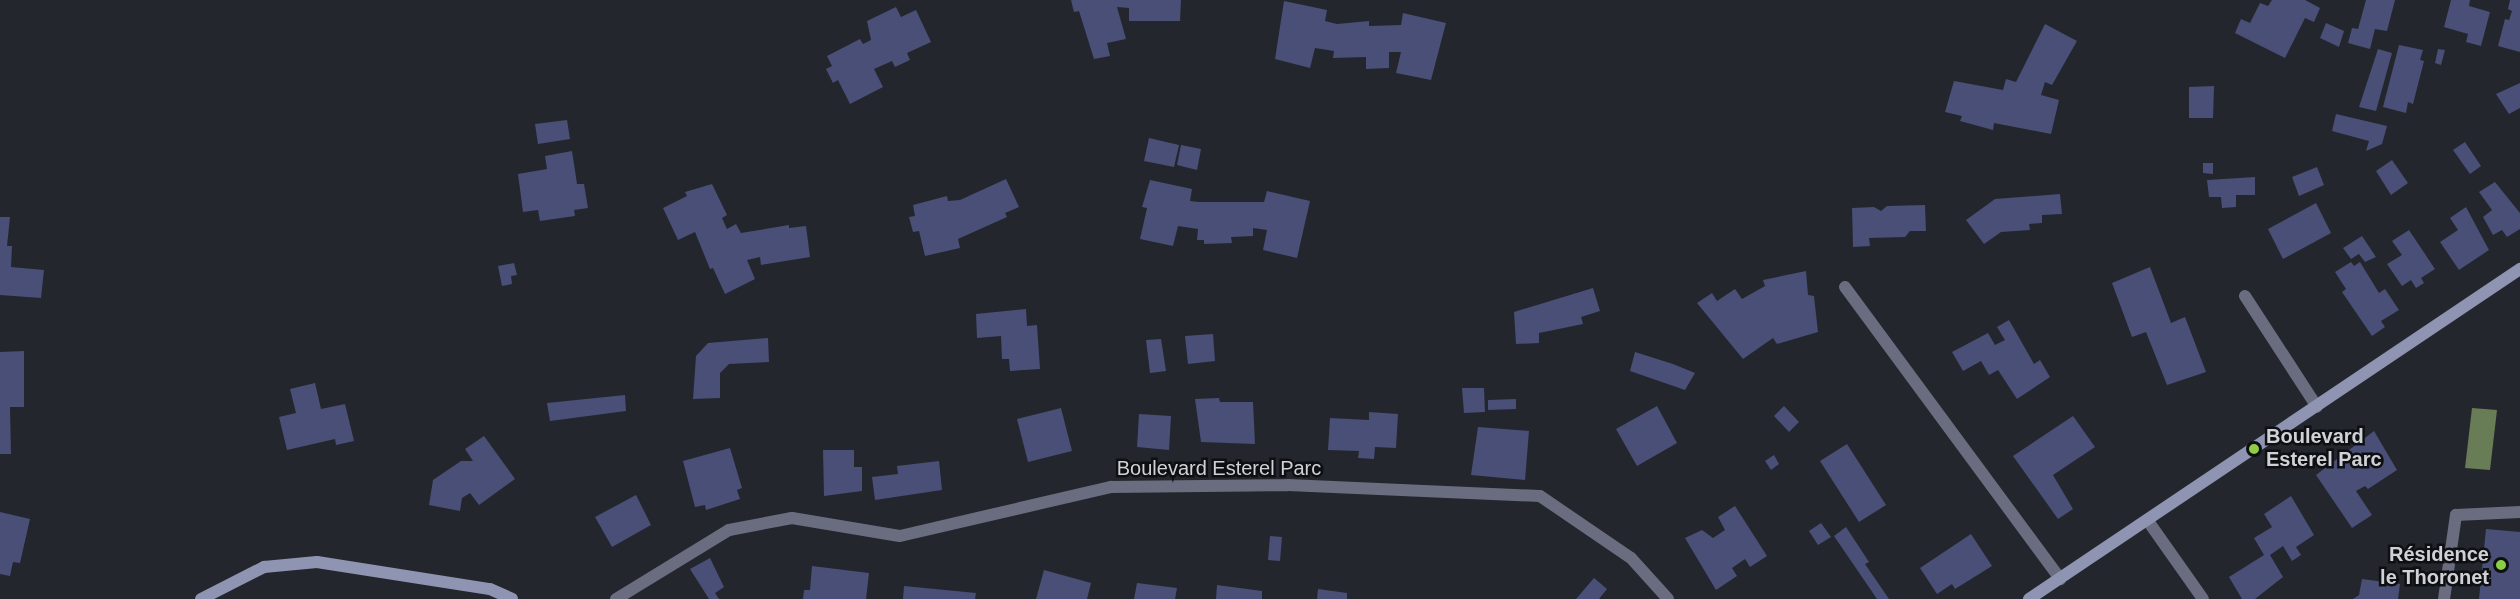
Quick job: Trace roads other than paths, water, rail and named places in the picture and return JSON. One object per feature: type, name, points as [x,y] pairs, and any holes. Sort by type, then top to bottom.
[{"type":"street","points":[[2029,599],[2520,270]]},
{"type":"street","points":[[1845,287],[2060,579]]},
{"type":"street","points":[[2245,296],[2317,407]]},
{"type":"street","name":"Boulevard Esterel Parc","points":[[616,599],[729,530],[792,518],[900,536],[1111,487],[1288,485],[1540,496],[1631,558],[1668,599]]},
{"type":"street","points":[[2444,599],[2456,515],[2520,512]]},
{"type":"street","points":[[2148,521],[2203,599]]},
{"type":"street","points":[[201,599],[264,567],[317,562],[490,589],[513,599]]},
{"type":"place","name":"Boulevard Esterel Parc","points":[[2254,449]]},
{"type":"place","name":"Résidence le Thoronet","points":[[2501,565]]}]
